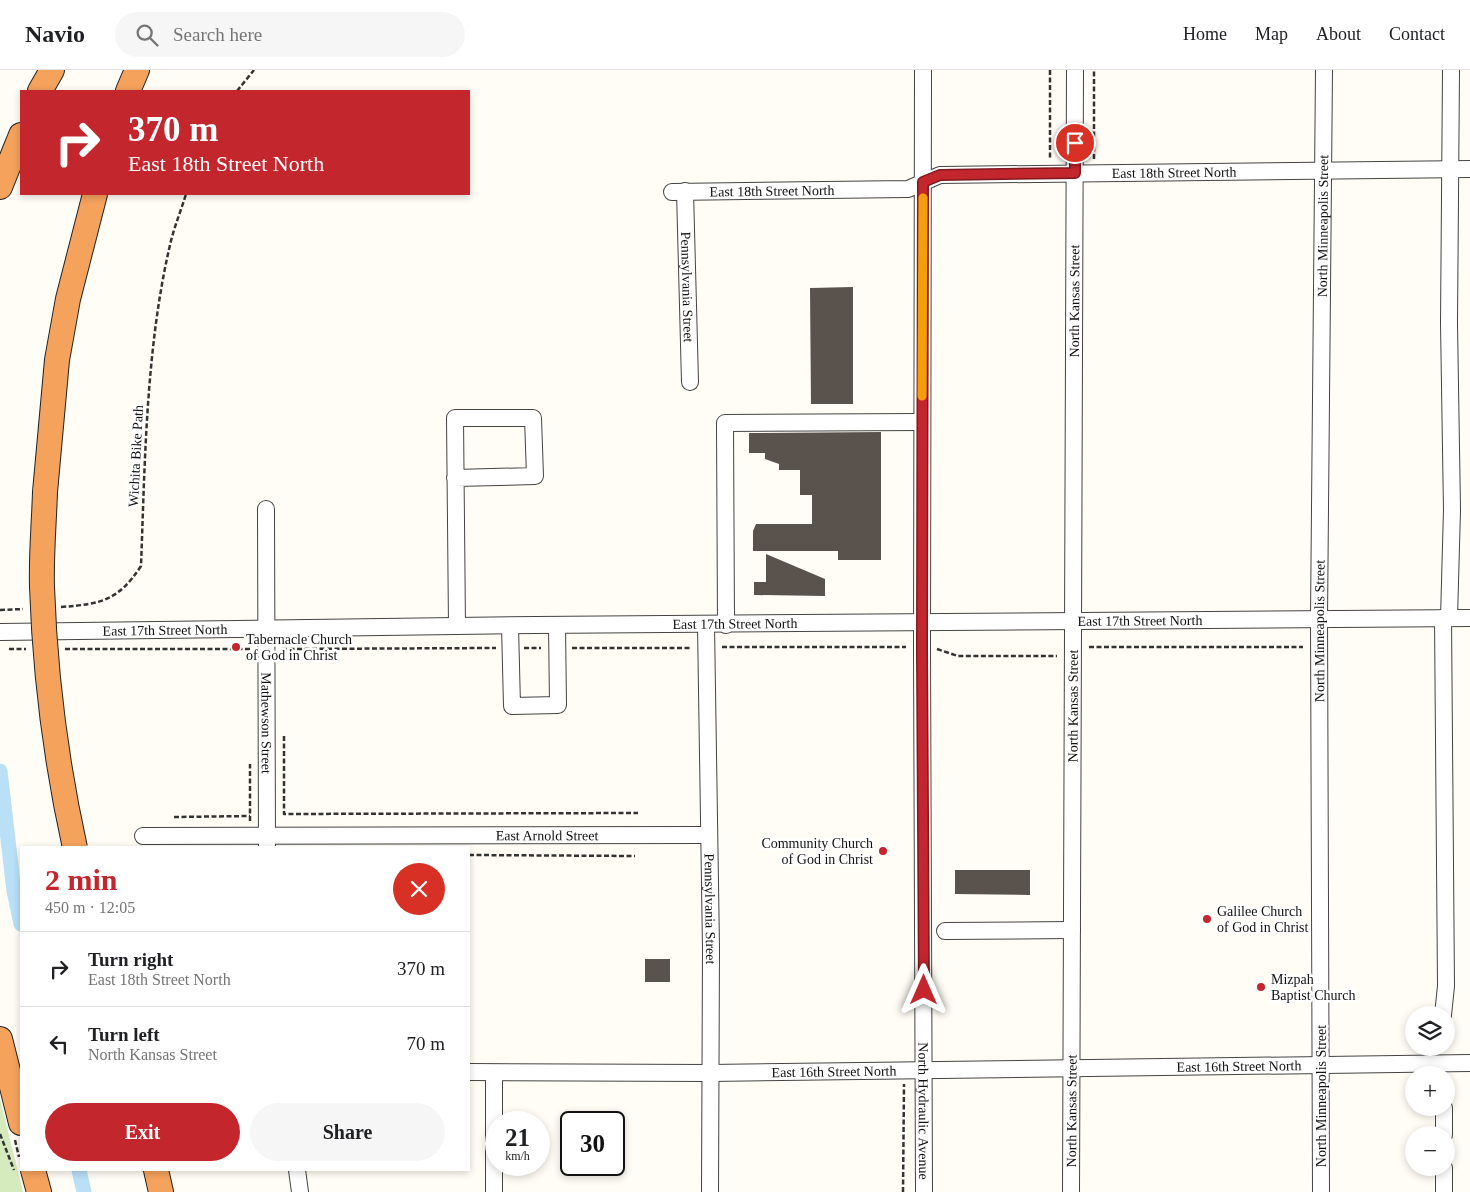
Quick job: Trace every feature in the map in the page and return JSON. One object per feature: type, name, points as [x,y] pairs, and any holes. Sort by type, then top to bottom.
[{"type":"highway","points":[[41,90],[52,70]]},
{"type":"highway","points":[[128,90],[137,70]]},
{"type":"highway","points":[[0,187],[20,137]]},
{"type":"highway","points":[[75,846],[64,800],[55,739],[46,655],[42,585],[45,492],[58,360],[68,299],[95,195]]},
{"type":"highway","points":[[0,1038],[20,1119]]},
{"type":"highway","points":[[156,1171],[161,1192]]},
{"type":"highway","points":[[24,1173],[39,1192]]},
{"type":"street","name":"North Hydraulic Avenue","points":[[923,70],[922,648],[924,1192]]},
{"type":"street","name":"North Kansas Street","points":[[1071,1192],[1075,70]]},
{"type":"street","name":"North Minneapolis Street","points":[[1321,1192],[1319,618],[1324,70]]},
{"type":"street","points":[[1444,1006],[1446,977],[1446,618],[1452,510],[1449,323],[1451,70]]},
{"type":"street","name":"East 18th Street North","points":[[678,191],[908,189],[940,175],[1075,167],[1324,170],[1470,169]]},
{"type":"street","name":"Pennsylvania Street","points":[[678,191],[690,382]]},
{"type":"street","points":[[455,478],[535,476],[533,418],[454,418],[457,626]]},
{"type":"street","points":[[726,625],[726,423],[922,422]]},
{"type":"street","name":"Mathewson Street","points":[[266,509],[268,628],[267,842]]},
{"type":"street","name":"East 17th Street North","points":[[0,632],[558,625],[922,624],[1319,618],[1470,618]]},
{"type":"street","points":[[510,626],[512,706],[558,704],[558,625]]},
{"type":"street","name":"Pennsylvania Street","points":[[706,625],[709,835],[710,1192]]},
{"type":"street","name":"East Arnold Street","points":[[143,836],[250,836],[267,842],[709,835]]},
{"type":"street","points":[[945,931],[1072,930]]},
{"type":"street","name":"East 16th Street North","points":[[470,1072],[710,1073],[1470,1063]]},
{"type":"street","points":[[494,1072],[494,1192]]},
{"type":"street","points":[[297,1171],[300,1192]]},
{"type":"street","points":[[1444,1176],[1444,1192]]},
{"type":"path","points":[[238,90],[254,70]]},
{"type":"path","points":[[1050,70],[1050,162],[1075,167],[1094,161],[1094,70]]},
{"type":"path","name":"Wichita Bike Path","points":[[61,608],[87,606],[112,598],[130,584],[141,566],[147,418],[158,313],[170,244],[186,195]]},
{"type":"path","points":[[0,610],[24,609]]},
{"type":"path","points":[[268,649],[903,647],[940,650],[958,656],[1056,656],[1083,647],[1319,647]]},
{"type":"path","points":[[64,648],[250,649],[250,659]]},
{"type":"path","points":[[284,727],[284,814],[638,813]]},
{"type":"path","points":[[250,757],[250,836]]},
{"type":"path","points":[[174,817],[250,816]]},
{"type":"path","points":[[470,855],[635,856]]},
{"type":"path","points":[[0,1134],[20,1166]]},
{"type":"green space","points":[[0,1099],[23,1192],[0,1192]]},
{"type":"building","points":[[853,287],[853,404],[811,404],[810,288]]},
{"type":"building","points":[[881,432],[881,560],[838,560],[838,551],[753,551],[753,531],[756,524],[812,524],[812,495],[800,495],[800,470],[779,470],[779,464],[765,459],[765,453],[749,453],[749,433]]},
{"type":"building","points":[[766,554],[825,579],[825,596],[754,595],[754,582],[766,582]]},
{"type":"building","points":[[955,870],[1030,870],[1030,895],[955,894]]},
{"type":"building","points":[[645,959],[670,959],[670,982],[645,982]]},
{"type":"waterway","points":[[0,771],[14,891],[20,919]]},
{"type":"waterway","points":[[79,1171],[84,1192]]},
{"type":"slow traffic","points":[[922,396],[923,198]]},
{"type":"place","name":"Tabernacle Church of God in Christ","points":[[236,647]]},
{"type":"place","name":"Community Church of God in Christ","points":[[883,851]]},
{"type":"place","name":"Galilee Church of God in Christ","points":[[1207,919]]},
{"type":"place","name":"Mizpah Baptist Church","points":[[1261,987]]},
{"type":"route","points":[[924,990],[922,648],[923,182],[940,175],[1075,173],[1075,143]]}]
